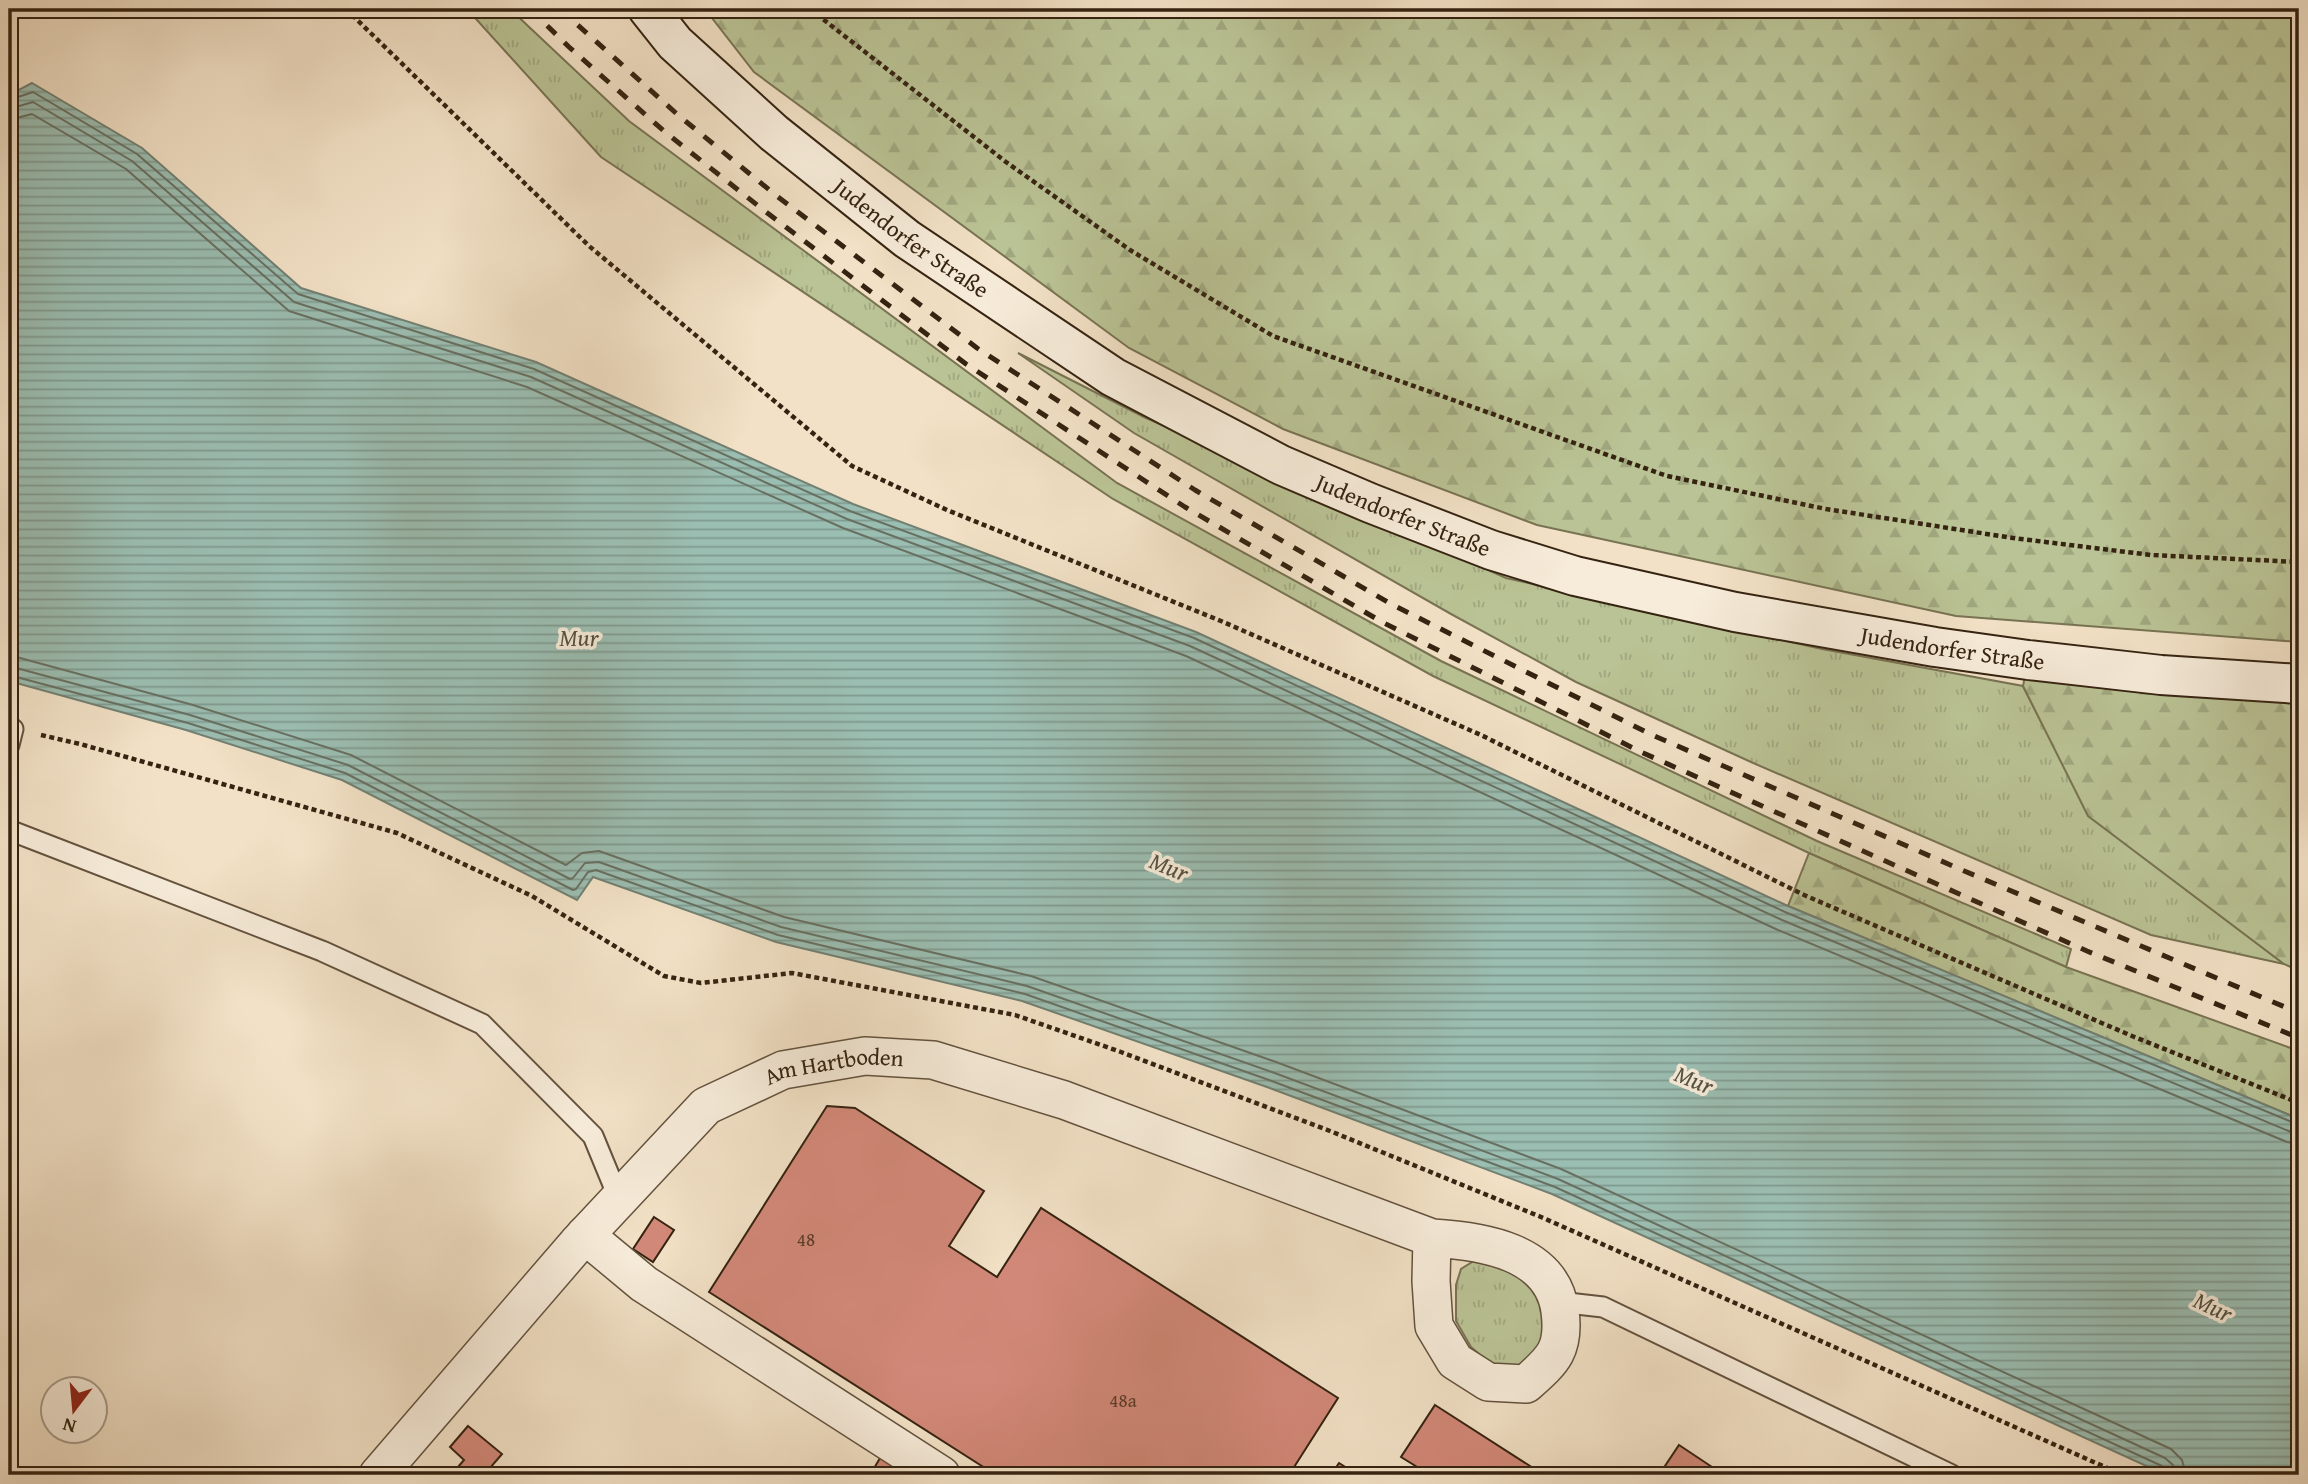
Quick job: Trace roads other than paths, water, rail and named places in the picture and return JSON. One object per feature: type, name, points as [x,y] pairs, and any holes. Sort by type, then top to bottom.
[{"type":"main road","name":"Judendorfer Straße","points":[[648,9],[675,43],[774,133],[907,239],[1113,377],[1281,465],[1370,503],[1491,550],[1575,576],[1735,612],[1935,647],[2028,660],[2161,675],[2299,684]]},
{"type":"street","name":"Am Hartboden","points":[[378,1475],[585,1235],[706,1106],[783,1070],[865,1056],[933,1060],[1064,1100],[1432,1238],[1471,1240],[1524,1258],[1546,1273],[1559,1302],[1563,1332],[1552,1362],[1526,1384],[1488,1382],[1455,1361],[1434,1326],[1432,1238]]},
{"type":"street","points":[[585,1235],[644,1284],[941,1475]]},
{"type":"lane","points":[[9,728],[13,729],[9,745]]},
{"type":"lane","points":[[9,830],[322,951],[482,1024],[593,1136],[619,1199]]},
{"type":"lane","points":[[1559,1302],[1603,1307],[1952,1475]]},
{"type":"water","name":"Mur","points":[[32,83],[142,148],[301,288],[536,362],[853,504],[1196,632],[1788,906],[2299,1119],[2299,1475],[2166,1475],[1552,1194],[1267,1087],[1022,1001],[776,942],[593,877],[577,900],[342,780],[186,730],[9,681],[9,95]]},
{"type":"railway","points":[[530,9],[665,132],[966,364],[1185,507],[1382,622],[1641,752],[2087,951],[2299,1038]]},
{"type":"railway","points":[[560,9],[678,115],[778,197],[977,348],[1195,490],[1391,604],[1650,734],[2299,1013]]}]
